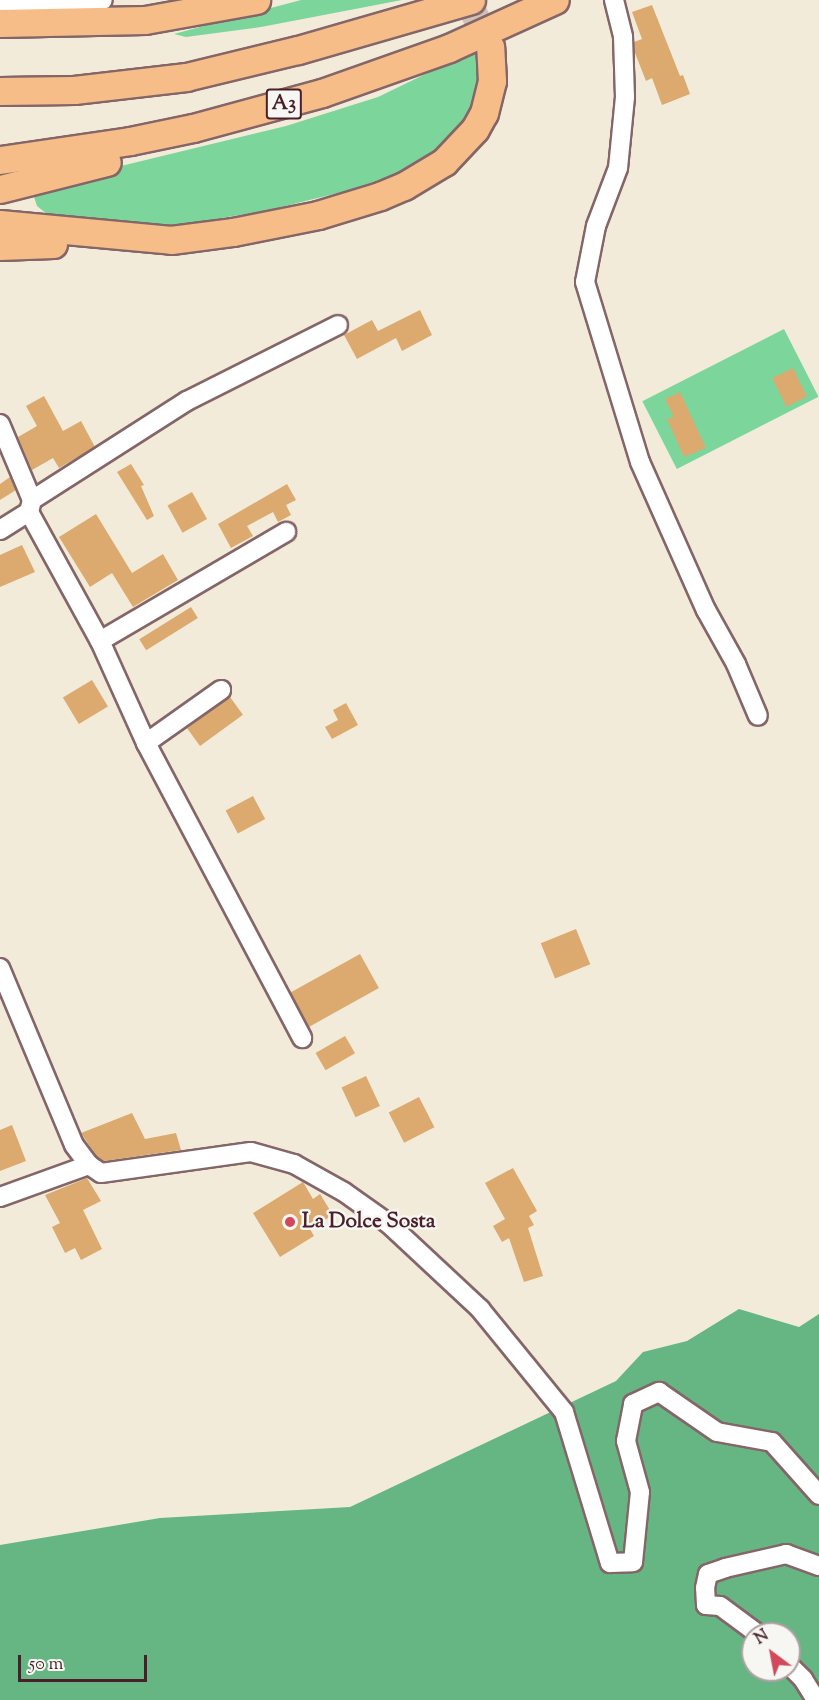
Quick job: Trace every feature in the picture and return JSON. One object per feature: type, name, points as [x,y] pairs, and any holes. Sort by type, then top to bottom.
[{"type":"highway","points":[[0,23],[145,20],[256,0]]},
{"type":"highway","name":"A3","points":[[0,92],[74,90],[186,77],[298,50],[471,0]]},
{"type":"highway","name":"A3","points":[[0,160],[73,151],[193,128],[322,93],[459,44],[555,0]]},
{"type":"highway","points":[[0,246],[171,240],[233,232],[318,215],[380,196],[425,175],[461,146],[484,113],[492,81],[490,47]]},
{"type":"highway","name":"A3","points":[[0,189],[275,122],[341,97],[399,67]]},
{"type":"highway","points":[[0,224],[171,240]]},
{"type":"street","points":[[0,5],[23,3],[68,9],[85,7],[103,0]]},
{"type":"street","points":[[614,0],[622,37],[625,97],[618,168],[596,226],[585,282],[640,462],[706,610],[736,664],[758,716]]},
{"type":"street","points":[[0,530],[31,506],[187,400],[338,325]]},
{"type":"street","points":[[0,424],[31,506],[100,641],[146,743],[302,1038]]},
{"type":"street","points":[[100,641],[286,532]]},
{"type":"street","points":[[146,743],[221,690]]},
{"type":"street","points":[[0,968],[74,1145],[89,1165],[101,1173],[251,1152],[294,1164],[344,1192],[389,1224],[480,1309],[564,1412],[610,1563],[633,1562],[640,1492],[626,1441],[633,1404],[659,1392],[717,1432],[772,1442],[819,1495]]},
{"type":"street","points":[[0,1197],[89,1165]]},
{"type":"street","points":[[742,1622],[720,1606],[706,1605],[705,1588],[708,1574],[786,1554],[819,1566]]},
{"type":"street","points":[[801,1677],[816,1700]]},
{"type":"green space","points":[[301,0],[402,0],[261,27],[186,37],[174,34]]},
{"type":"green space","points":[[471,52],[480,53],[482,73],[477,98],[466,122],[442,148],[397,174],[346,191],[269,210],[180,225],[80,220],[47,214],[37,206],[33,194],[55,182],[286,126],[378,97]]},
{"type":"green space","points":[[784,329],[819,397],[677,469],[642,401]]},
{"type":"green space","points":[[739,1309],[799,1327],[819,1314],[819,1700],[0,1700],[0,1545],[160,1518],[350,1507],[616,1381],[643,1352],[687,1341]]},
{"type":"building","points":[[652,5],[680,76],[683,75],[690,94],[662,105],[652,78],[646,81],[635,53],[634,42],[642,39],[632,12]]},
{"type":"building","points":[[420,310],[432,335],[402,351],[396,338],[357,359],[344,335],[372,320],[378,331]]},
{"type":"building","points":[[793,368],[807,397],[786,407],[772,378]]},
{"type":"building","points":[[680,392],[706,448],[684,457],[667,419],[674,417],[665,399]]},
{"type":"building","points":[[44,396],[63,431],[81,421],[95,447],[59,468],[53,458],[32,470],[18,437],[37,426],[26,406]]},
{"type":"building","points":[[131,464],[144,485],[141,486],[154,516],[147,520],[117,472]]},
{"type":"building","points":[[10,477],[16,490],[0,500],[0,484]]},
{"type":"building","points":[[287,484],[296,500],[286,505],[291,515],[278,522],[273,512],[247,526],[253,536],[231,548],[218,524]]},
{"type":"building","points":[[192,492],[207,519],[183,533],[168,506]]},
{"type":"building","points":[[96,514],[132,573],[163,554],[178,580],[133,607],[112,573],[90,587],[59,537]]},
{"type":"building","points":[[22,545],[35,572],[0,587],[0,555]]},
{"type":"building","points":[[191,607],[198,618],[146,650],[139,639]]},
{"type":"building","points":[[92,680],[108,707],[79,724],[63,698]]},
{"type":"building","points":[[230,697],[243,715],[200,746],[187,728]]},
{"type":"building","points":[[346,703],[358,725],[332,739],[325,727],[338,720],[333,710]]},
{"type":"building","points":[[253,796],[265,819],[238,834],[226,811]]},
{"type":"building","points":[[576,929],[590,964],[555,978],[541,943]]},
{"type":"building","points":[[360,954],[379,988],[309,1027],[290,993]]},
{"type":"building","points":[[345,1036],[355,1053],[326,1070],[316,1053]]},
{"type":"building","points":[[366,1076],[380,1106],[355,1117],[342,1087]]},
{"type":"building","points":[[419,1097],[434,1127],[404,1143],[389,1112]]},
{"type":"building","points":[[132,1113],[145,1139],[176,1133],[181,1150],[104,1161],[97,1157],[81,1133]]},
{"type":"building","points":[[12,1125],[26,1161],[0,1171],[0,1130]]},
{"type":"building","points":[[513,1168],[537,1211],[529,1216],[534,1225],[528,1228],[543,1276],[524,1282],[509,1238],[502,1242],[493,1226],[505,1219],[485,1183]]},
{"type":"building","points":[[87,1178],[101,1201],[83,1210],[102,1249],[81,1260],[75,1248],[65,1253],[52,1227],[60,1223],[45,1195]]},
{"type":"building","name":"La Dolce Sosta","points":[[303,1182],[313,1199],[320,1194],[333,1215],[310,1229],[314,1236],[280,1257],[253,1213]]},
{"type":"tunnel","points":[[468,0],[490,47]]},
{"type":"place","name":"La Dolce Sosta","points":[[290,1222]]}]
